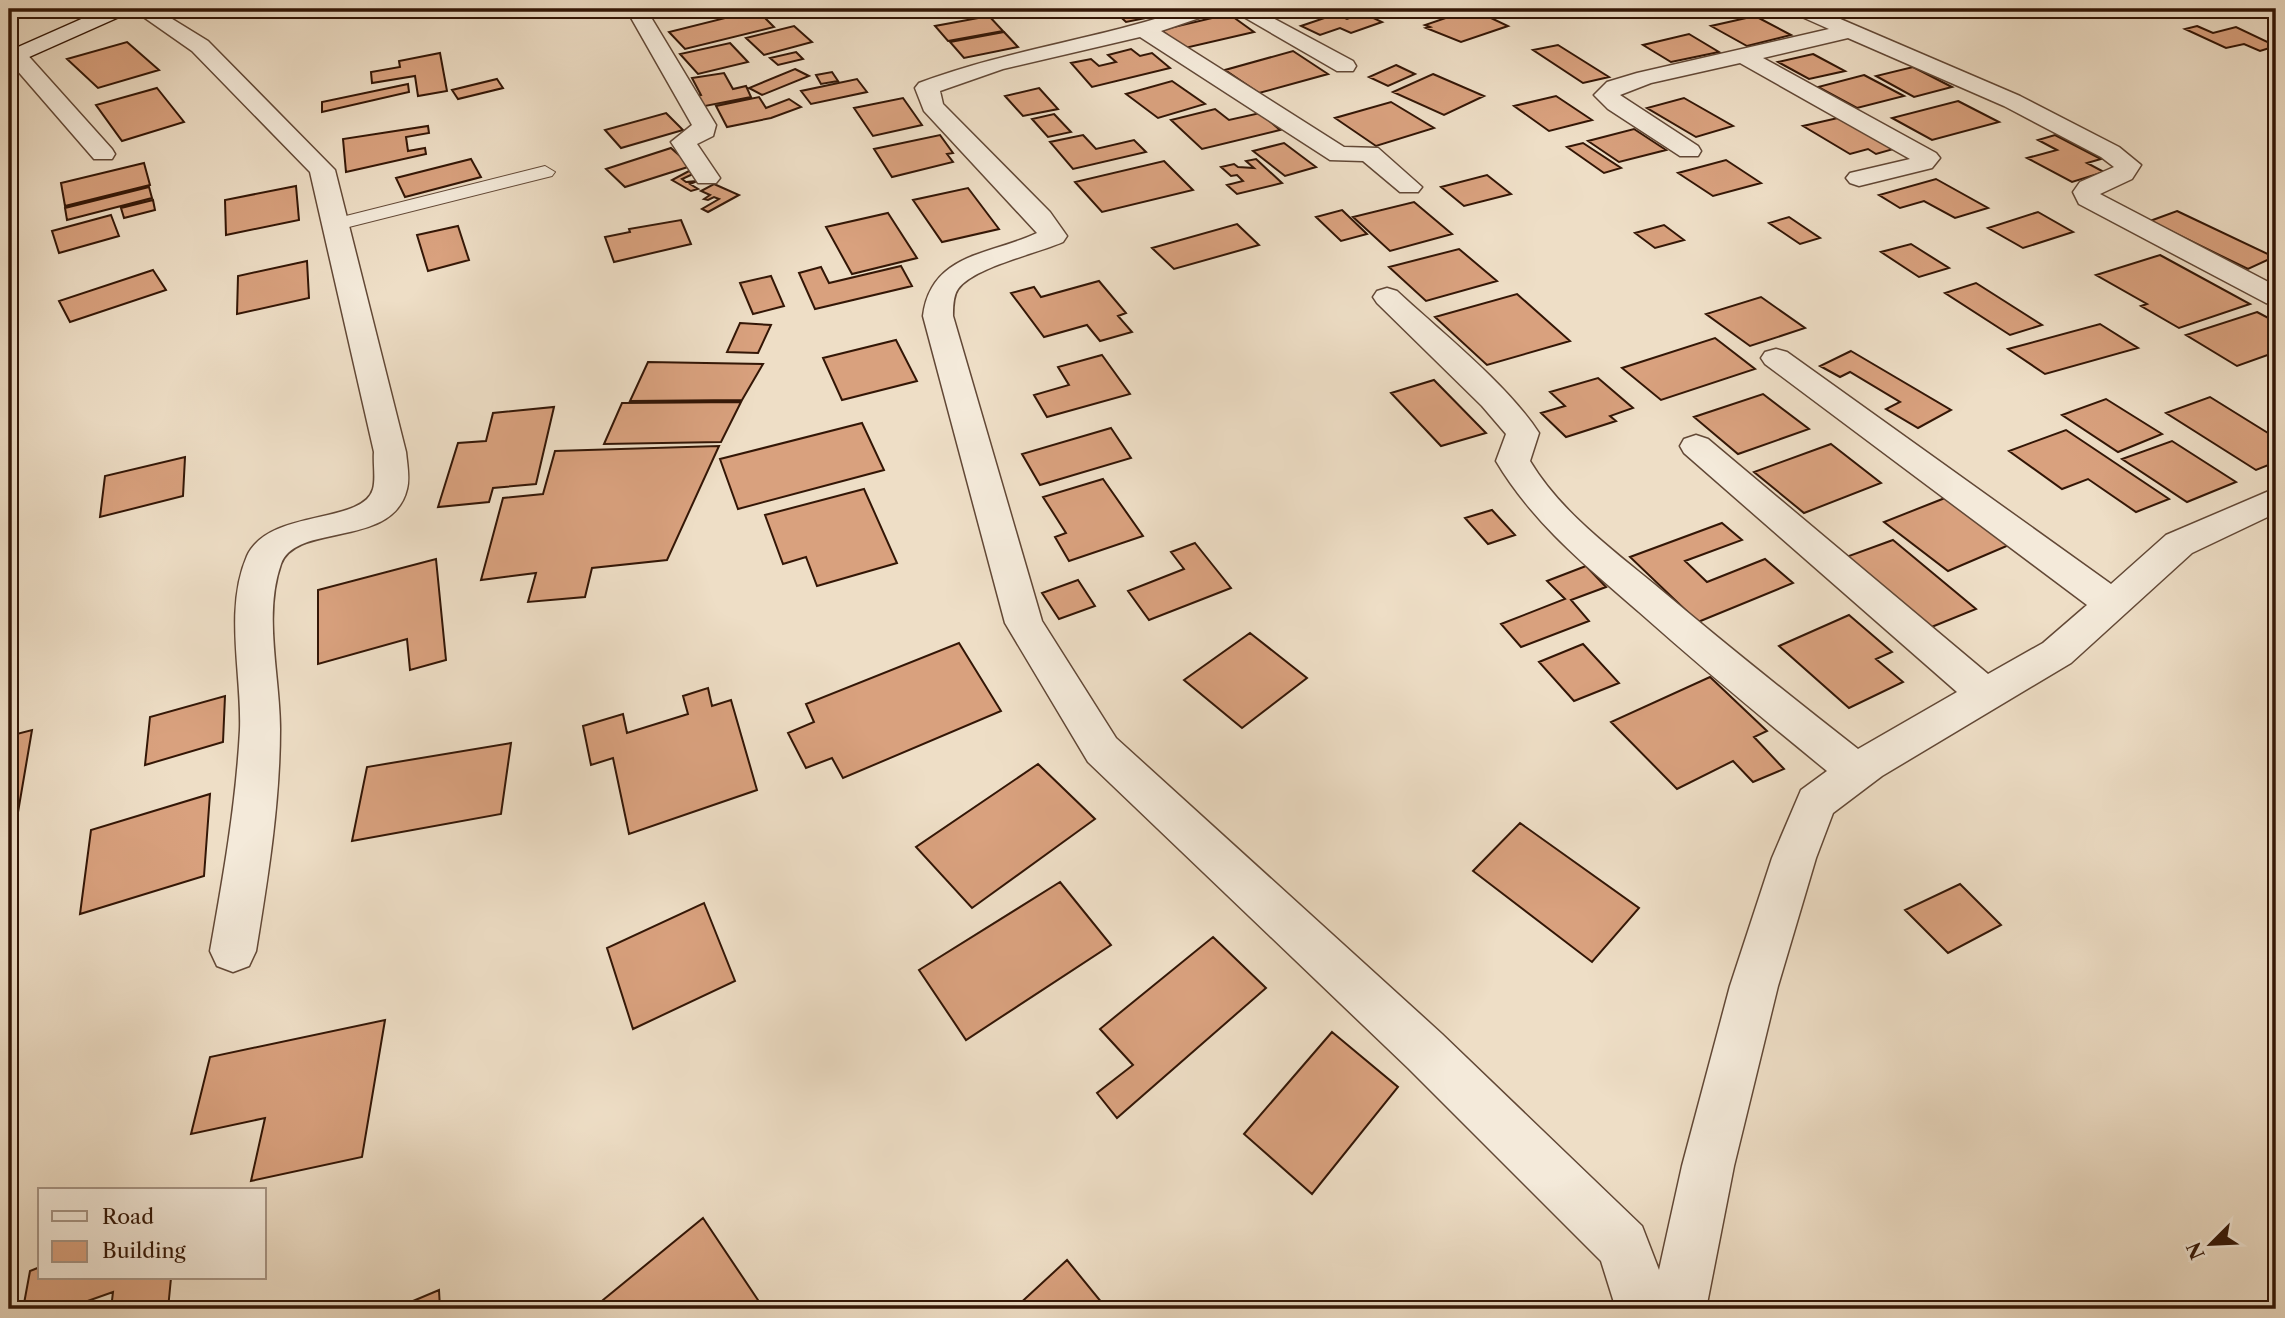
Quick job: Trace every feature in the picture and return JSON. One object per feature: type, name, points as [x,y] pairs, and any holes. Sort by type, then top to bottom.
[{"type":"street","points":[[73,9],[95,21]]},
{"type":"street","points":[[103,154],[12,57],[121,9]]},
{"type":"street","points":[[142,9],[200,46],[322,170],[332,225],[390,452],[390,490],[379,507],[366,516],[305,531],[280,541],[265,556],[256,596],[260,729],[252,839],[233,951]]},
{"type":"street","points":[[636,9],[704,125],[704,131],[683,142],[707,178]]},
{"type":"street","points":[[1207,9],[1143,29],[970,70],[927,88],[932,106],[1041,218],[1053,236],[1033,247],[960,272],[943,288],[938,316],[1024,623],[1102,750],[1425,1051],[1623,1245],[1644,1309]]},
{"type":"street","points":[[1241,9],[1345,66]]},
{"type":"street","points":[[1800,9],[2012,101],[2110,152],[2127,165],[2123,174],[2089,187],[2086,192],[2088,198],[2276,297]]},
{"type":"street","points":[[1143,29],[1339,155],[1369,153],[1409,187]]},
{"type":"street","points":[[1689,150],[1606,95],[1615,87],[1645,78],[1850,31]]},
{"type":"street","points":[[1742,55],[1927,158],[1923,163],[1859,178]]},
{"type":"street","points":[[1387,297],[1493,399],[1522,433],[1513,461],[1520,476],[1591,550],[1759,695],[1857,772]]},
{"type":"street","points":[[1776,358],[2112,604]]},
{"type":"street","points":[[1696,446],[1986,695]]},
{"type":"street","points":[[1678,1309],[1708,1167],[1751,998],[1794,858],[1816,802],[1857,772],[2057,653],[2179,544],[2276,499]]},
{"type":"lane","points":[[332,225],[545,172]]},
{"type":"building","points":[[410,9],[419,13],[403,18],[389,11]]},
{"type":"building","points":[[1112,9],[1166,9],[1171,13],[1126,22]]},
{"type":"building","points":[[1472,9],[1508,26],[1461,42],[1426,28],[1430,27],[1425,25]]},
{"type":"building","points":[[757,10],[774,27],[685,49],[669,32]]},
{"type":"building","points":[[1363,13],[1382,22],[1351,33],[1340,28],[1320,35],[1301,26],[1336,14],[1347,19]]},
{"type":"building","points":[[1229,14],[1254,32],[1185,48],[1161,30]]},
{"type":"building","points":[[989,16],[1003,31],[948,41],[935,26]]},
{"type":"building","points":[[1755,16],[1791,35],[1747,46],[1711,26]]},
{"type":"building","points":[[794,26],[812,42],[764,55],[746,38]]},
{"type":"building","points":[[2197,26],[2213,33],[2236,27],[2276,46],[2260,51],[2244,44],[2226,48],[2185,29]]},
{"type":"building","points":[[1004,32],[1018,47],[964,58],[950,42]]},
{"type":"building","points":[[1689,34],[1719,52],[1671,62],[1643,45]]},
{"type":"building","points":[[127,42],[159,70],[98,88],[67,59]]},
{"type":"building","points":[[730,43],[748,62],[698,74],[680,54]]},
{"type":"building","points":[[1558,45],[1609,77],[1583,83],[1533,50]]},
{"type":"building","points":[[1131,49],[1140,56],[1152,53],[1170,68],[1092,87],[1071,63],[1091,59],[1099,66],[1116,62],[1108,55]]},
{"type":"building","points":[[1293,51],[1328,74],[1259,93],[1225,70]]},
{"type":"building","points":[[796,52],[803,59],[778,65],[770,58]]},
{"type":"building","points":[[440,53],[447,91],[418,96],[415,76],[372,83],[371,72],[400,67],[399,61]]},
{"type":"building","points":[[1813,54],[1845,71],[1809,79],[1778,62]]},
{"type":"building","points":[[1396,65],[1415,74],[1388,86],[1369,77]]},
{"type":"building","points":[[1913,67],[1952,87],[1914,97],[1876,76]]},
{"type":"building","points":[[795,69],[809,76],[762,95],[749,88]]},
{"type":"building","points":[[832,72],[838,81],[821,84],[816,75]]},
{"type":"building","points":[[724,73],[733,89],[746,86],[751,97],[700,107],[694,96],[701,95],[692,78]]},
{"type":"building","points":[[1433,74],[1484,96],[1444,115],[1393,92]]},
{"type":"building","points":[[1864,75],[1904,96],[1857,108],[1818,87]]},
{"type":"building","points":[[497,79],[503,88],[458,99],[452,90]]},
{"type":"building","points":[[857,79],[867,92],[811,104],[801,91]]},
{"type":"building","points":[[1172,81],[1205,104],[1158,118],[1126,94]]},
{"type":"building","points":[[408,84],[409,92],[322,112],[322,102]]},
{"type":"building","points":[[157,88],[184,122],[122,141],[96,105]]},
{"type":"building","points":[[1039,88],[1058,109],[1023,116],[1005,96]]},
{"type":"building","points":[[1556,96],[1592,120],[1549,131],[1514,106]]},
{"type":"building","points":[[759,97],[766,108],[789,99],[801,107],[771,118],[727,127],[716,106]]},
{"type":"building","points":[[903,98],[922,125],[873,136],[854,108]]},
{"type":"building","points":[[1684,98],[1733,126],[1696,137],[1647,108]]},
{"type":"building","points":[[1958,101],[1999,122],[1932,140],[1892,118]]},
{"type":"building","points":[[1391,102],[1434,128],[1376,146],[1335,118]]},
{"type":"building","points":[[1215,109],[1229,120],[1260,113],[1280,130],[1202,149],[1171,120]]},
{"type":"building","points":[[666,113],[683,130],[621,148],[605,130]]},
{"type":"building","points":[[1054,114],[1071,132],[1048,137],[1032,119]]},
{"type":"building","points":[[1842,117],[1897,148],[1876,154],[1868,149],[1850,154],[1803,126]]},
{"type":"building","points":[[428,126],[429,133],[406,137],[408,151],[425,148],[426,154],[346,172],[343,139]]},
{"type":"building","points":[[1634,129],[1666,150],[1619,162],[1588,141]]},
{"type":"building","points":[[940,135],[953,153],[947,154],[953,162],[892,177],[874,149]]},
{"type":"building","points":[[1083,135],[1096,149],[1134,140],[1146,152],[1073,169],[1050,142]]},
{"type":"building","points":[[2055,135],[2101,159],[2087,163],[2104,172],[2072,182],[2027,158],[2057,150],[2038,140]]},
{"type":"building","points":[[1284,143],[1316,167],[1285,176],[1253,151]]},
{"type":"building","points":[[1583,143],[1621,168],[1604,173],[1567,147]]},
{"type":"building","points":[[671,148],[691,166],[625,187],[606,169]]},
{"type":"building","points":[[471,159],[481,177],[405,197],[396,178]]},
{"type":"building","points":[[1256,159],[1282,183],[1237,194],[1227,185],[1243,181],[1237,175],[1231,176],[1221,167],[1234,164],[1238,167],[1254,168],[1246,161]]},
{"type":"building","points":[[1726,160],[1761,183],[1713,196],[1678,173]]},
{"type":"building","points":[[1164,161],[1193,190],[1102,212],[1075,182]]},
{"type":"building","points":[[144,163],[150,185],[65,206],[61,183]]},
{"type":"building","points":[[689,171],[693,174],[682,179],[686,182],[697,181],[690,184],[698,189],[691,191],[672,180]]},
{"type":"building","points":[[1487,175],[1511,194],[1464,206],[1441,187]]},
{"type":"building","points":[[1936,179],[1988,208],[1955,218],[1924,201],[1900,208],[1879,195]]},
{"type":"building","points":[[714,184],[739,195],[708,212],[702,209],[719,199],[704,199],[710,195],[701,191]]},
{"type":"building","points":[[296,186],[299,220],[226,235],[225,200]]},
{"type":"building","points":[[149,187],[152,198],[67,220],[65,208]]},
{"type":"building","points":[[968,188],[999,229],[942,242],[913,200]]},
{"type":"building","points":[[153,200],[155,210],[124,218],[121,208]]},
{"type":"building","points":[[1414,202],[1452,234],[1390,251],[1353,217]]},
{"type":"building","points":[[1342,210],[1367,234],[1341,241],[1316,217]]},
{"type":"building","points":[[2177,211],[2274,257],[2248,269],[2150,221]]},
{"type":"building","points":[[2038,212],[2073,232],[2023,248],[1988,228]]},
{"type":"building","points":[[888,213],[917,258],[852,274],[826,227]]},
{"type":"building","points":[[111,215],[119,236],[59,253],[52,231]]},
{"type":"building","points":[[1789,217],[1820,238],[1800,244],[1769,223]]},
{"type":"building","points":[[681,220],[691,244],[614,262],[605,237],[630,232],[629,229]]},
{"type":"building","points":[[1237,224],[1259,245],[1174,269],[1152,248]]},
{"type":"building","points":[[1664,225],[1684,240],[1655,248],[1635,233]]},
{"type":"building","points":[[458,226],[469,260],[428,271],[417,235]]},
{"type":"building","points":[[1911,244],[1949,268],[1919,277],[1881,252]]},
{"type":"building","points":[[1459,249],[1497,281],[1426,301],[1389,267]]},
{"type":"building","points":[[2160,255],[2250,304],[2179,328],[2141,306],[2147,304],[2096,275]]},
{"type":"building","points":[[307,261],[309,298],[237,314],[238,276]]},
{"type":"building","points":[[901,266],[912,286],[815,309],[799,273],[821,267],[829,283]]},
{"type":"building","points":[[153,270],[166,290],[70,322],[59,301]]},
{"type":"building","points":[[771,276],[784,306],[753,314],[740,283]]},
{"type":"building","points":[[1099,281],[1126,313],[1118,316],[1132,332],[1100,341],[1087,325],[1044,337],[1011,293],[1034,287],[1041,297]]},
{"type":"building","points":[[1976,283],[2042,325],[2010,335],[1945,293]]},
{"type":"building","points":[[1517,294],[1570,341],[1487,365],[1435,317]]},
{"type":"building","points":[[1761,297],[1805,328],[1750,346],[1706,314]]},
{"type":"building","points":[[2257,312],[2276,322],[2276,352],[2237,366],[2186,335]]},
{"type":"building","points":[[740,323],[771,325],[758,353],[727,352]]},
{"type":"building","points":[[2100,324],[2138,348],[2045,374],[2008,349]]},
{"type":"building","points":[[1715,338],[1755,369],[1661,400],[1622,368]]},
{"type":"building","points":[[896,340],[917,381],[842,400],[823,358]]},
{"type":"building","points":[[1851,351],[1951,410],[1918,428],[1886,409],[1900,402],[1850,372],[1840,377],[1820,366]]},
{"type":"building","points":[[1102,355],[1130,394],[1047,417],[1034,395],[1069,385],[1058,367]]},
{"type":"building","points":[[648,362],[763,364],[742,400],[630,401]]},
{"type":"building","points":[[1598,378],[1633,408],[1610,416],[1616,421],[1566,437],[1541,413],[1565,406],[1550,392]]},
{"type":"building","points":[[1434,380],[1486,433],[1441,446],[1391,393]]},
{"type":"building","points":[[1763,394],[1809,429],[1738,454],[1694,417]]},
{"type":"building","points":[[2210,397],[2276,438],[2276,462],[2256,470],[2166,413]]},
{"type":"building","points":[[2106,399],[2162,434],[2118,452],[2062,415]]},
{"type":"building","points":[[741,402],[721,442],[604,444],[622,403]]},
{"type":"building","points":[[554,407],[536,484],[493,488],[489,502],[438,507],[458,443],[486,441],[493,413]]},
{"type":"building","points":[[862,423],[884,470],[738,509],[720,459]]},
{"type":"building","points":[[1111,428],[1131,458],[1040,485],[1022,454]]},
{"type":"building","points":[[2066,430],[2169,499],[2136,512],[2088,479],[2062,489],[2009,451]]},
{"type":"building","points":[[2172,441],[2236,482],[2187,502],[2122,459]]},
{"type":"building","points":[[1831,444],[1881,483],[1804,513],[1754,472]]},
{"type":"building","points":[[719,446],[667,560],[592,568],[585,597],[528,602],[536,573],[481,580],[503,498],[543,494],[555,451]]},
{"type":"building","points":[[185,457],[183,496],[100,517],[105,476]]},
{"type":"building","points":[[1103,479],[1143,536],[1069,561],[1055,537],[1066,533],[1043,497]]},
{"type":"building","points":[[864,489],[897,563],[817,586],[806,557],[783,564],[765,515]]},
{"type":"building","points":[[1945,498],[2009,545],[1948,571],[1884,522]]},
{"type":"building","points":[[1492,510],[1515,535],[1488,544],[1465,518]]},
{"type":"building","points":[[1722,523],[1742,540],[1685,561],[1707,582],[1765,559],[1793,583],[1698,622],[1630,557]]},
{"type":"building","points":[[1893,540],[1976,609],[1929,628],[1846,557]]},
{"type":"building","points":[[1195,543],[1231,588],[1149,620],[1128,591],[1184,569],[1171,552]]},
{"type":"building","points":[[436,559],[446,660],[410,670],[407,639],[318,664],[318,590]]},
{"type":"building","points":[[1586,566],[1606,587],[1571,600],[1589,621],[1521,647],[1501,624],[1565,599],[1547,581]]},
{"type":"building","points":[[1078,580],[1095,606],[1059,619],[1042,593]]},
{"type":"building","points":[[1849,615],[1892,652],[1876,659],[1903,682],[1849,708],[1779,646]]},
{"type":"building","points":[[1250,633],[1307,678],[1242,728],[1184,680]]},
{"type":"building","points":[[959,643],[1001,711],[843,778],[832,758],[806,768],[788,733],[814,722],[806,704]]},
{"type":"building","points":[[1583,644],[1619,683],[1574,701],[1539,662]]},
{"type":"building","points":[[1710,677],[1767,731],[1754,737],[1784,769],[1753,782],[1733,761],[1677,789],[1611,722]]},
{"type":"building","points":[[708,688],[712,706],[731,700],[757,790],[629,834],[613,758],[591,765],[583,726],[623,714],[627,733],[688,714],[683,696]]},
{"type":"building","points":[[225,696],[223,742],[145,765],[150,717]]},
{"type":"building","points":[[32,730],[9,865],[9,736]]},
{"type":"building","points":[[511,743],[501,814],[352,841],[367,767]]},
{"type":"building","points":[[1038,764],[1095,819],[972,908],[916,847]]},
{"type":"building","points":[[210,794],[204,876],[80,914],[91,830]]},
{"type":"building","points":[[1520,823],[1639,908],[1592,962],[1473,871]]},
{"type":"building","points":[[1060,882],[1111,945],[966,1040],[919,970]]},
{"type":"building","points":[[1960,884],[2001,925],[1948,953],[1905,910]]},
{"type":"building","points":[[704,903],[735,981],[633,1029],[607,948]]},
{"type":"building","points":[[1213,937],[1266,988],[1117,1118],[1097,1093],[1133,1065],[1100,1029]]},
{"type":"building","points":[[385,1020],[362,1157],[251,1181],[265,1118],[191,1134],[210,1057]]},
{"type":"building","points":[[1332,1032],[1398,1087],[1312,1194],[1244,1134]]},
{"type":"building","points":[[703,1218],[764,1309],[608,1309],[603,1300]]},
{"type":"building","points":[[1067,1260],[1107,1309],[1014,1309]]},
{"type":"building","points":[[38,1268],[38,1280],[171,1280],[168,1309],[111,1309],[113,1292],[65,1309],[23,1309],[30,1271]]},
{"type":"building","points":[[439,1290],[440,1309],[394,1309]]}]
